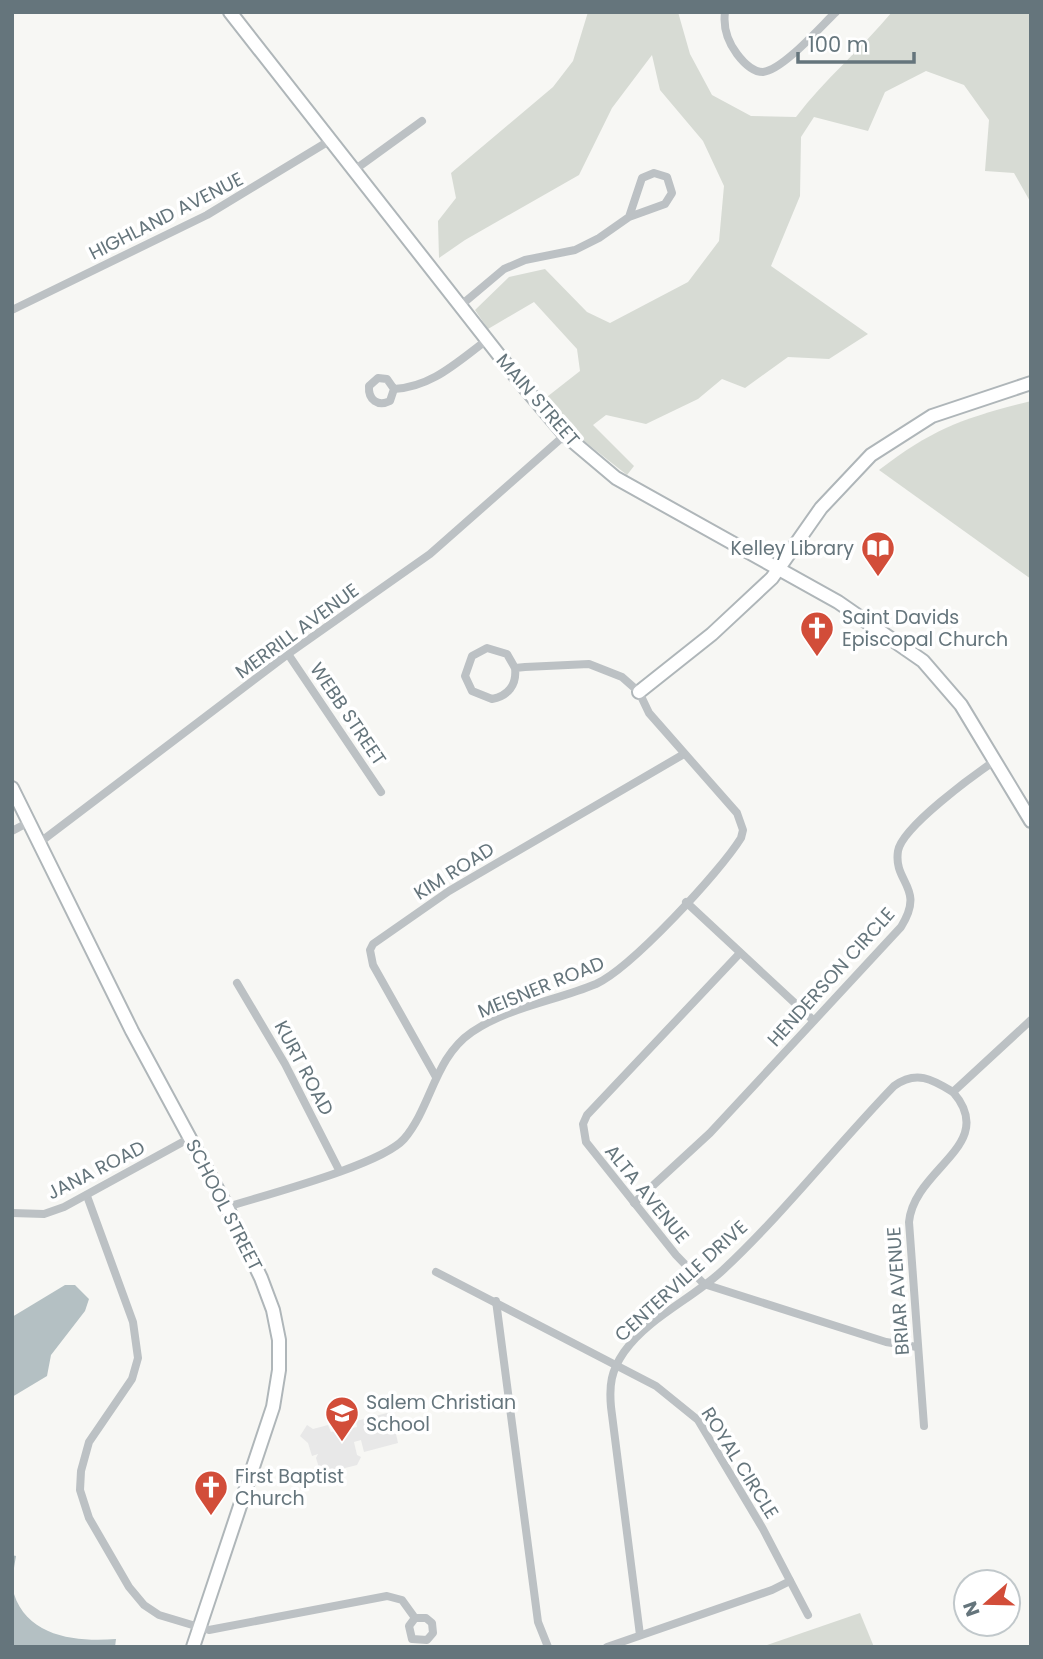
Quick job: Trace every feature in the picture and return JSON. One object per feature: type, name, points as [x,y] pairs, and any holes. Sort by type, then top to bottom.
[{"type":"street","name":"MAIN STREET","points":[[230,12],[353,171],[565,435],[616,478],[644,496],[779,568],[880,628],[923,661],[953,692],[1031,821]]},
{"type":"street","points":[[725,12],[726,31],[734,51],[753,69],[764,72],[781,63],[836,12]]},
{"type":"street","points":[[353,171],[422,121]]},
{"type":"street","name":"HIGHLAND AVENUE","points":[[12,310],[207,215],[330,141]]},
{"type":"street","points":[[460,306],[504,269],[525,260],[575,250],[600,238],[629,217],[667,202],[672,190],[667,177],[654,173],[642,178],[629,217]]},
{"type":"street","points":[[394,389],[414,387],[431,381],[487,340]]},
{"type":"street","points":[[516,668],[597,665],[613,672],[639,692],[712,634],[779,568],[832,495],[862,463],[894,439],[957,405],[1031,383]]},
{"type":"street","name":"MERRILL AVENUE","points":[[39,843],[288,654],[430,554],[565,435]]},
{"type":"street","points":[[486,648],[507,654],[516,668],[511,689],[492,699],[472,691],[465,676],[469,660],[486,648]]},
{"type":"street","name":"WEBB STREET","points":[[288,654],[381,792]]},
{"type":"street","name":"MEISNER ROAD","points":[[227,1207],[382,1155],[398,1146],[414,1124],[436,1077],[456,1048],[484,1026],[508,1014],[593,985],[618,972],[686,902],[736,845],[743,830],[737,813],[649,713],[639,692]]},
{"type":"street","name":"KIM ROAD","points":[[436,1077],[373,965],[370,950],[373,944],[449,891],[684,754]]},
{"type":"street","name":"HENDERSON CIRCLE","points":[[634,1203],[710,1133],[901,927],[911,911],[911,893],[898,860],[901,842],[940,803],[996,760]]},
{"type":"street","name":"SCHOOL STREET","points":[[12,788],[132,1031],[227,1207],[255,1263],[273,1310],[279,1340],[279,1370],[265,1432],[193,1647]]},
{"type":"street","points":[[12,831],[29,822]]},
{"type":"street","points":[[686,902],[814,1020]]},
{"type":"street","name":"ALTA AVENUE","points":[[704,1284],[586,1142],[583,1124],[599,1102],[740,953]]},
{"type":"street","name":"KURT ROAD","points":[[237,983],[285,1064],[339,1170]]},
{"type":"street","points":[[953,1092],[1031,1020]]},
{"type":"street","name":"CENTERVILLE DRIVE","points":[[640,1635],[611,1407],[610,1381],[615,1365],[636,1339],[720,1273],[800,1192],[894,1086],[907,1077],[922,1076],[953,1092]]},
{"type":"street","name":"BRIAR AVENUE","points":[[924,1426],[908,1238],[909,1216],[918,1192],[956,1151],[967,1130],[967,1114],[953,1092]]},
{"type":"street","name":"JANA ROAD","points":[[12,1213],[44,1214],[87,1196],[190,1138]]},
{"type":"street","points":[[87,1196],[133,1322],[138,1357],[132,1378],[85,1451],[80,1480],[82,1499],[95,1531],[136,1597],[159,1615],[199,1628],[232,1627],[383,1596],[402,1600],[415,1618]]},
{"type":"street","name":"ROYAL CIRCLE","points":[[436,1272],[656,1386],[698,1420],[752,1509],[808,1615]]},
{"type":"street","points":[[704,1284],[886,1342],[917,1347]]},
{"type":"street","points":[[496,1301],[538,1622],[548,1647]]},
{"type":"street","points":[[607,1647],[772,1590],[790,1580]]},
{"type":"shaded area","points":[[588,12],[678,12],[690,54],[712,95],[751,116],[796,117],[892,12],[1031,12],[1031,203],[1014,173],[985,171],[989,120],[964,85],[926,71],[885,92],[868,131],[814,117],[801,137],[800,196],[771,266],[868,334],[829,359],[788,357],[745,388],[722,379],[698,399],[646,424],[606,415],[593,425],[634,466],[627,475],[570,430],[543,400],[580,371],[577,349],[534,302],[488,329],[475,310],[509,277],[545,269],[587,312],[610,323],[688,282],[719,241],[724,186],[703,141],[660,90],[652,55],[612,108],[579,175],[465,240],[439,258],[438,221],[456,198],[451,173],[553,87],[573,61]]},
{"type":"shaded area","points":[[1031,401],[1031,579],[879,470],[950,426]]},
{"type":"shaded area","points":[[65,1285],[75,1285],[89,1299],[85,1311],[51,1355],[47,1376],[12,1397],[12,1317]]},
{"type":"shaded area","points":[[391,1412],[398,1443],[364,1452],[361,1440],[354,1442],[357,1455],[361,1457],[357,1465],[321,1474],[316,1458],[318,1454],[312,1456],[308,1443],[300,1436],[307,1425],[313,1429],[328,1425],[331,1432],[335,1431],[334,1427],[350,1423],[352,1428],[357,1427],[356,1421]]},
{"type":"shaded area","points":[[12,1555],[16,1556],[14,1594],[21,1609],[31,1620],[56,1634],[71,1638],[116,1639],[115,1647],[12,1647]]},
{"type":"shaded area","points":[[860,1613],[874,1647],[761,1647]]},
{"type":"place","name":"Kelley Library","points":[[878,578]]},
{"type":"place","name":"Saint Davids Episcopal Church","points":[[817,658]]},
{"type":"place","name":"Salem Christian School","points":[[342,1443]]},
{"type":"place","name":"First Baptist Church","points":[[211,1517]]}]
